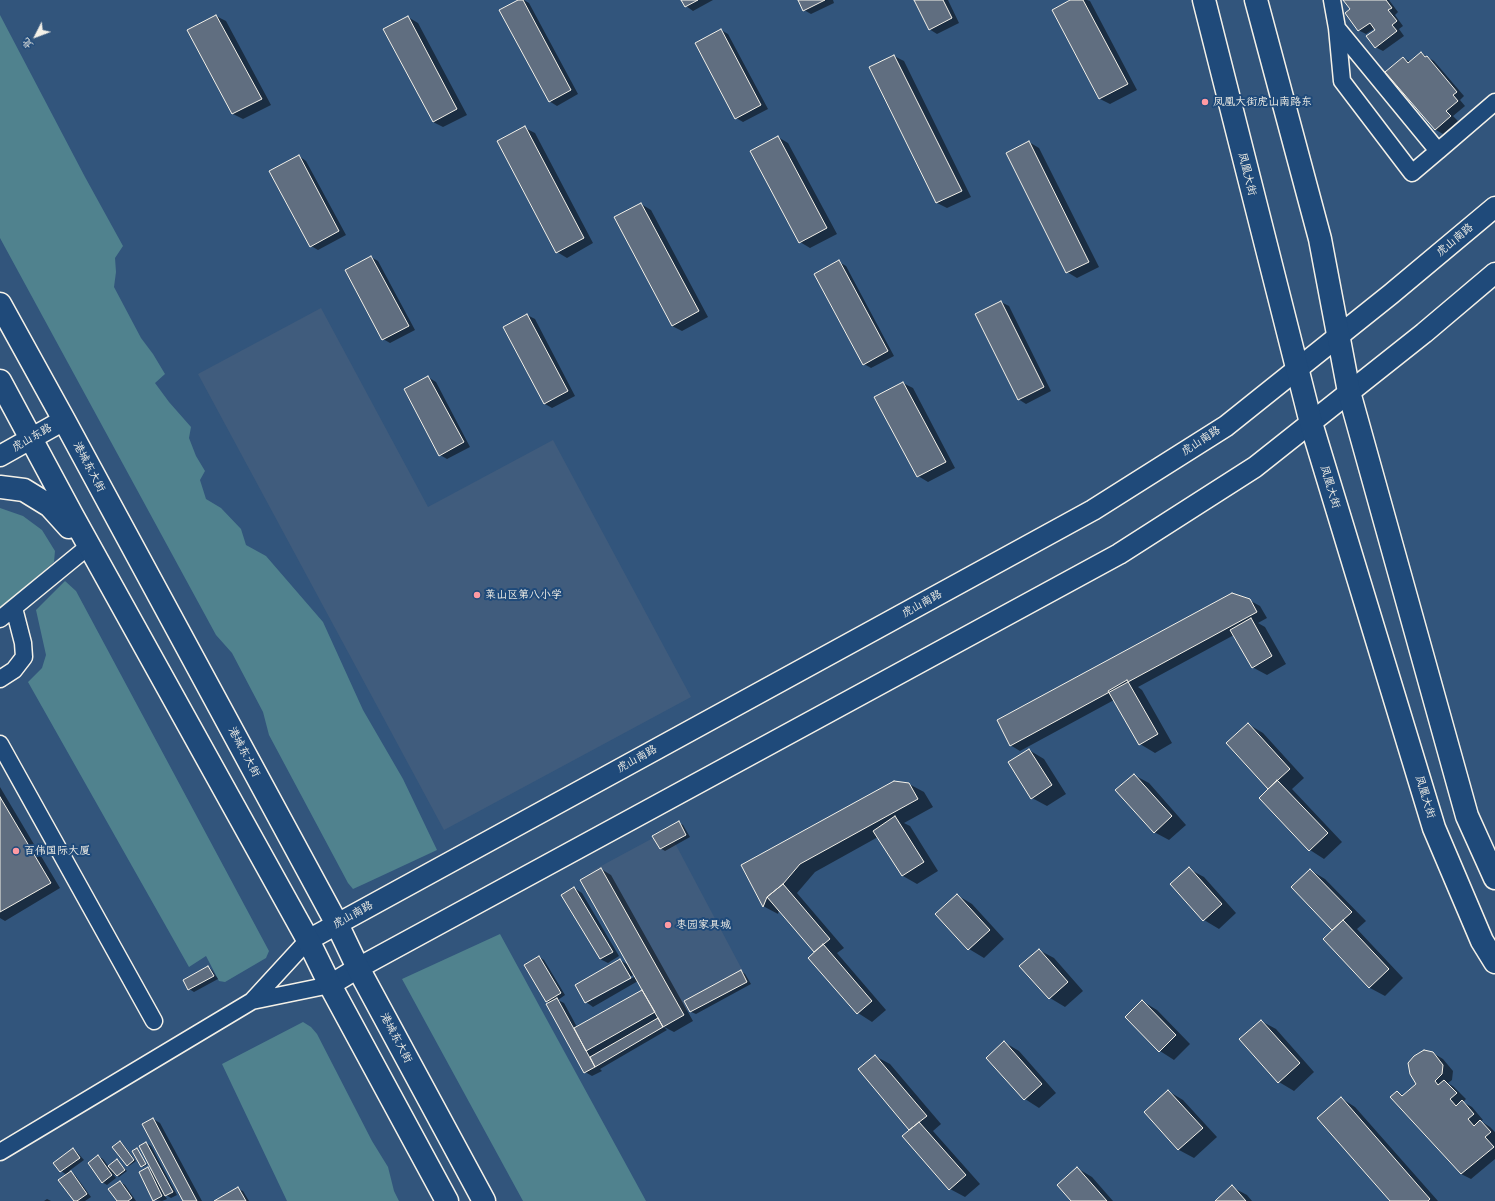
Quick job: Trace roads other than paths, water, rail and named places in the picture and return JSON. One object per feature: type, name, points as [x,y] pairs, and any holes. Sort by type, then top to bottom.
[{"type":"main road","name":"凤凰大街","points":[[1204,0],[1296,369],[1311,423],[1434,828],[1482,941],[1495,962]]},
{"type":"main road","points":[[1256,0],[1320,239],[1349,392],[1467,816],[1495,878]]},
{"type":"main road","name":"港城东大街","points":[[0,304],[336,924],[358,968],[484,1201]]},
{"type":"main road","points":[[0,381],[92,552],[308,940],[330,986],[446,1201]]},
{"type":"main road","points":[[0,487],[24,490],[50,506],[92,552]]},
{"type":"street","points":[[1332,0],[1337,28],[1342,81],[1412,173],[1495,102]]},
{"type":"street","points":[[1337,28],[1438,151]]},
{"type":"street","name":"虎山南路","points":[[308,940],[1093,510],[1226,426],[1391,294],[1495,207]]},
{"type":"street","points":[[252,1001],[330,986],[358,968],[1119,554],[1256,467],[1424,334],[1495,273]]},
{"type":"street","name":"虎山东路","points":[[0,456],[64,420]]},
{"type":"street","points":[[0,619],[92,552]]},
{"type":"street","points":[[0,679],[14,670],[24,657],[14,608]]},
{"type":"street","points":[[0,744],[154,1021]]},
{"type":"street","points":[[0,1152],[252,1001],[308,940]]},
{"type":"place","name":"凤凰大街虎山南路东","points":[[1205,102]]},
{"type":"place","name":"莱山区第八小学","points":[[477,595]]},
{"type":"place","name":"百伟国际大厦","points":[[16,851]]},
{"type":"place","name":"枣园家具城","points":[[668,925]]}]
